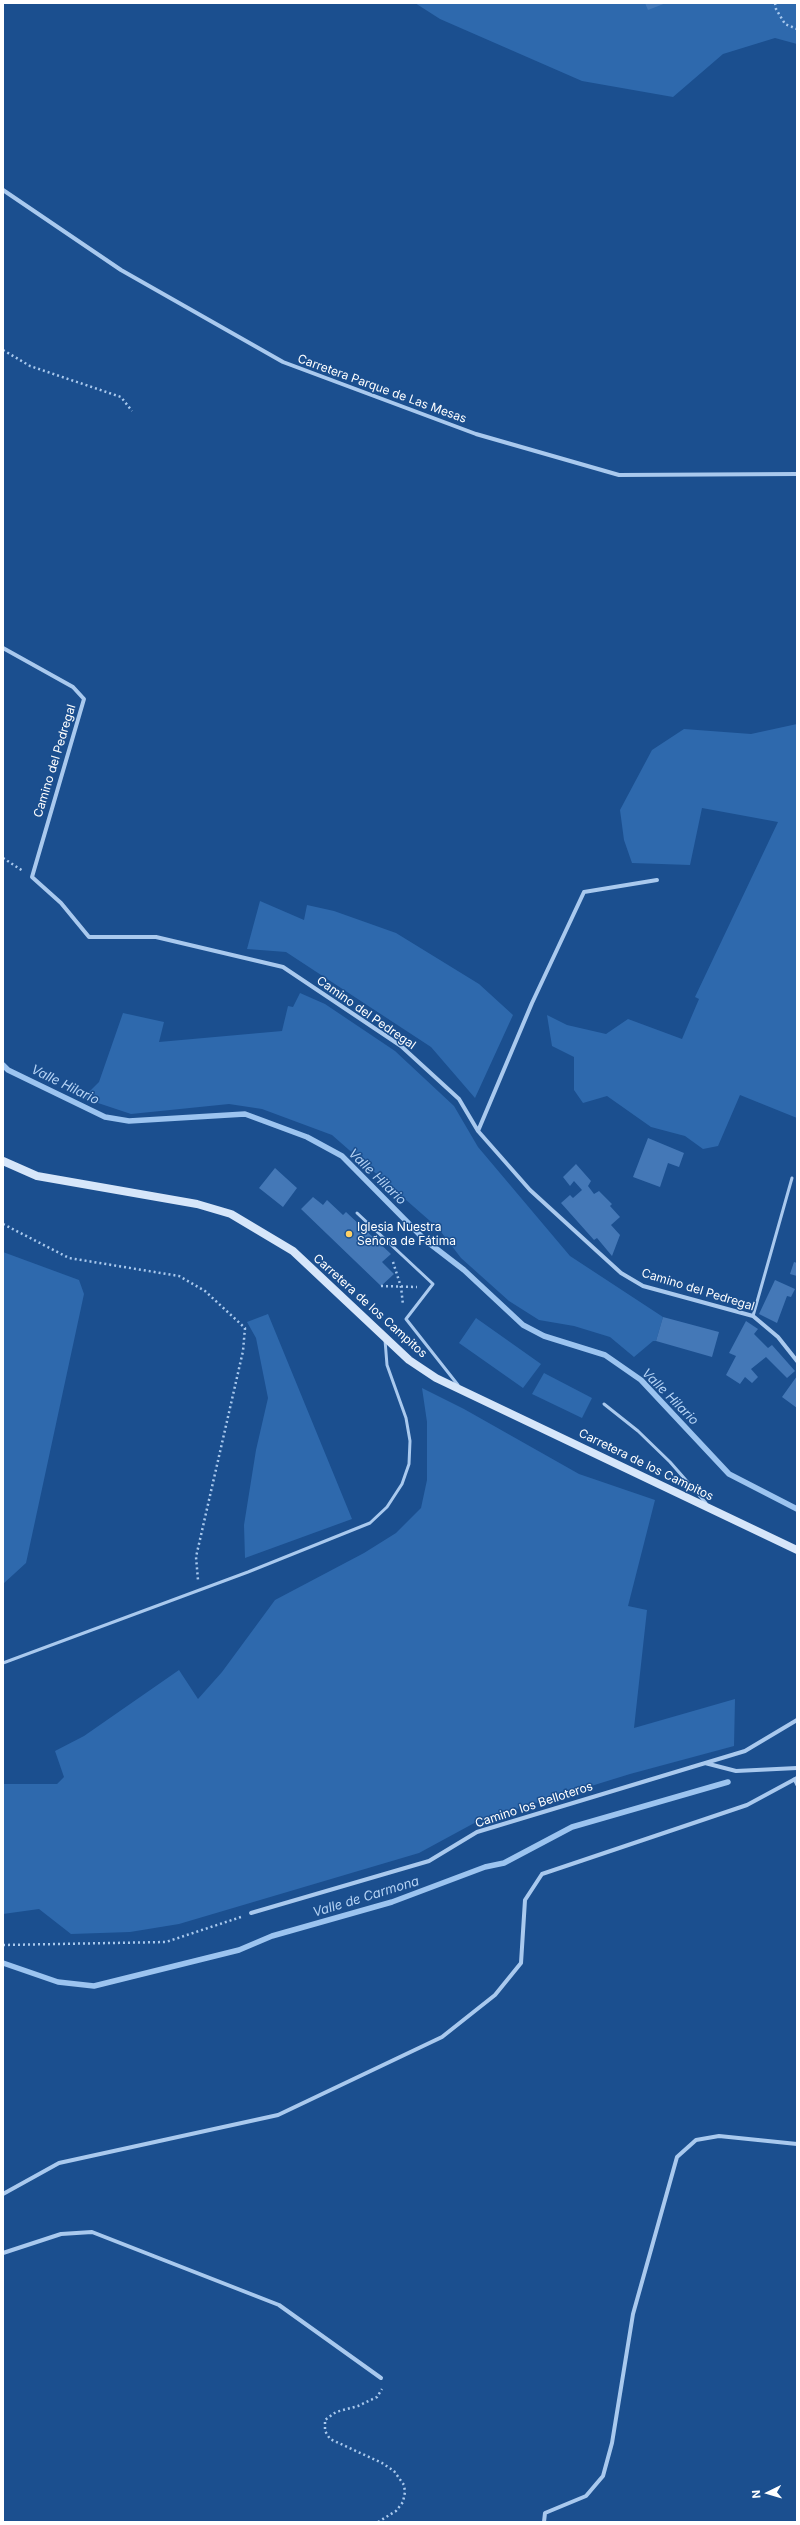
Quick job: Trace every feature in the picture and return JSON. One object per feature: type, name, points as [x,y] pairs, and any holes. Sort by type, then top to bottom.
[{"type":"main road","name":"Carretera de los Campitos","points":[[3,1161],[36,1176],[197,1204],[232,1214],[293,1251],[409,1360],[461,1390],[797,1550]]},
{"type":"street","name":"Carretera Parque de Las Mesas","points":[[3,190],[121,270],[283,362],[476,434],[619,475],[797,474]]},
{"type":"street","name":"Camino del Pedregal","points":[[3,648],[73,687],[84,699],[32,876],[62,903],[89,937],[156,937],[283,967],[401,1046],[459,1099],[478,1131],[530,1190],[621,1273],[643,1286],[753,1316],[778,1337],[797,1361]]},
{"type":"street","points":[[478,1131],[532,1003],[584,892],[657,880]]},
{"type":"street","name":"Camino los Belloteros","points":[[251,1914],[429,1861],[477,1832],[745,1751],[797,1720]]},
{"type":"street","points":[[704,1763],[736,1771],[797,1768]]},
{"type":"street","points":[[3,2194],[59,2163],[278,2115],[442,2037],[495,1995],[521,1963],[526,1900],[542,1874],[747,1805],[795,1778]]},
{"type":"street","points":[[544,2522],[545,2513],[586,2496],[603,2476],[612,2443],[633,2314],[677,2157],[696,2140],[719,2136],[797,2144]]},
{"type":"street","points":[[3,2252],[61,2234],[92,2232],[279,2305],[381,2378]]},
{"type":"lane","points":[[753,1316],[792,1178]]},
{"type":"lane","points":[[356,1213],[433,1284],[406,1319],[461,1390]]},
{"type":"lane","points":[[3,1663],[370,1523],[387,1507],[402,1484],[409,1464],[410,1441],[406,1418],[386,1365],[385,1336]]},
{"type":"lane","points":[[604,1404],[638,1431],[670,1462],[711,1509]]},
{"type":"lane","points":[[795,1778],[797,1785]]},
{"type":"path","points":[[775,3],[776,9],[785,24],[797,29]]},
{"type":"path","points":[[3,350],[30,366],[121,397],[132,411]]},
{"type":"path","points":[[3,858],[32,876]]},
{"type":"path","points":[[3,1224],[69,1258],[179,1276],[205,1291],[245,1328],[243,1351],[196,1557],[199,1589]]},
{"type":"path","points":[[393,1260],[401,1287],[406,1319]]},
{"type":"path","points":[[381,1286],[423,1287],[433,1284]]},
{"type":"path","points":[[3,1945],[166,1942],[251,1914]]},
{"type":"path","points":[[378,2522],[396,2511],[403,2502],[405,2492],[404,2485],[394,2471],[382,2463],[330,2440],[325,2431],[325,2420],[336,2412],[358,2406],[377,2396],[382,2388],[381,2378]]},
{"type":"shaded area","points":[[415,3],[797,3],[797,44],[775,38],[723,54],[673,97],[582,81],[440,19]]},
{"type":"shaded area","points":[[797,724],[797,1118],[740,1095],[718,1146],[703,1149],[685,1136],[651,1127],[607,1096],[583,1103],[574,1090],[574,1057],[552,1046],[547,1015],[567,1025],[606,1034],[628,1019],[682,1039],[699,999],[695,997],[778,822],[702,808],[690,865],[632,863],[624,840],[620,810],[652,750],[684,729],[751,734]]},
{"type":"shaded area","points":[[260,901],[304,920],[307,905],[334,911],[396,933],[479,984],[513,1015],[475,1098],[431,1047],[286,952],[247,949]]},
{"type":"shaded area","points":[[300,993],[325,1004],[395,1051],[454,1106],[478,1147],[570,1256],[663,1317],[656,1341],[653,1341],[634,1357],[610,1337],[574,1326],[539,1320],[509,1301],[461,1258],[438,1228],[332,1135],[262,1109],[229,1104],[131,1114],[83,1098],[99,1082],[123,1013],[164,1022],[159,1042],[282,1031],[288,1006],[293,1007]]},
{"type":"shaded area","points":[[3,1252],[79,1280],[84,1294],[26,1563],[3,1584]]},
{"type":"shaded area","points":[[268,1314],[352,1519],[245,1558],[244,1525],[256,1450],[268,1398],[256,1338],[247,1322]]},
{"type":"shaded area","points":[[476,1318],[541,1364],[523,1388],[459,1343]]},
{"type":"shaded area","points":[[544,1373],[592,1398],[582,1418],[532,1394]]},
{"type":"shaded area","points":[[422,1388],[464,1409],[579,1474],[655,1500],[628,1606],[647,1610],[634,1728],[735,1699],[734,1746],[630,1774],[478,1821],[419,1853],[179,1924],[130,1932],[71,1934],[39,1909],[3,1914],[3,1784],[57,1784],[64,1777],[55,1751],[84,1736],[179,1670],[198,1699],[222,1672],[275,1600],[364,1553],[396,1533],[421,1508],[427,1480],[427,1422]]},
{"type":"building","points":[[645,3],[666,3],[648,10]]},
{"type":"building","points":[[648,1138],[684,1153],[679,1167],[668,1163],[660,1187],[633,1177]]},
{"type":"building","points":[[576,1164],[591,1181],[588,1186],[594,1194],[599,1191],[612,1204],[610,1206],[620,1217],[611,1225],[620,1235],[612,1256],[597,1238],[594,1240],[561,1203],[570,1195],[573,1198],[582,1190],[574,1181],[570,1186],[563,1177]]},
{"type":"building","points":[[275,1168],[297,1188],[283,1207],[259,1188]]},
{"type":"building","name":"Iglesia Nuestra Señora de Fátima","points":[[313,1197],[323,1205],[327,1200],[343,1215],[346,1212],[391,1254],[382,1262],[394,1274],[381,1286],[301,1209]]},
{"type":"building","points":[[794,1262],[797,1263],[797,1276],[790,1274]]},
{"type":"building","points":[[775,1280],[795,1289],[791,1297],[787,1296],[777,1323],[759,1314]]},
{"type":"building","points":[[663,1317],[719,1332],[712,1357],[656,1341]]},
{"type":"building","points":[[746,1321],[758,1329],[754,1334],[768,1348],[772,1345],[795,1371],[787,1378],[766,1357],[751,1369],[758,1377],[752,1383],[745,1377],[740,1384],[726,1375],[736,1356],[729,1353]]},
{"type":"building","points":[[797,1376],[797,1408],[782,1397]]},
{"type":"waterway","name":"Valle Hilario","points":[[3,1065],[8,1070],[105,1117],[129,1121],[245,1114],[307,1137],[342,1156],[425,1240],[464,1270],[523,1325],[544,1336],[605,1355],[641,1380],[729,1474],[797,1509]]},
{"type":"waterway","name":"Valle de Carmona","points":[[3,1963],[58,1982],[94,1986],[239,1950],[272,1936],[392,1902],[485,1867],[504,1863],[572,1827],[728,1782]]},
{"type":"place","name":"Iglesia Nuestra Señora de Fátima","points":[[349,1234]]}]
